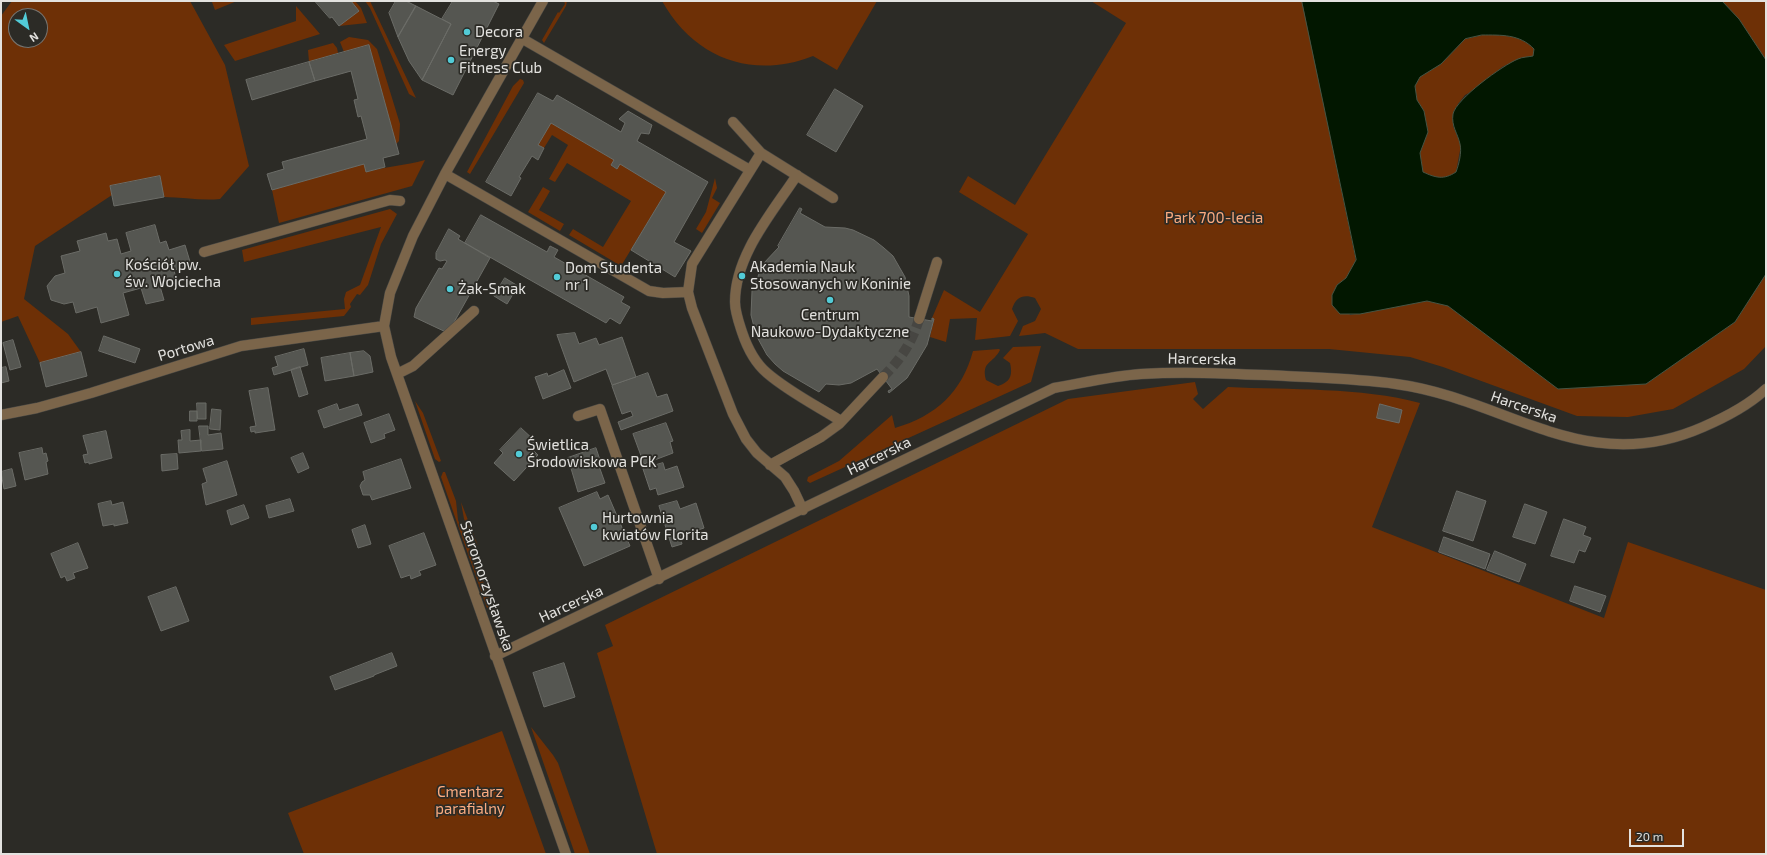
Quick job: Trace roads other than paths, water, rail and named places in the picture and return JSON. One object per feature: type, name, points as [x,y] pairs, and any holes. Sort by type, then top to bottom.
[{"type":"street","points":[[384,326],[390,293],[401,262],[413,236],[445,174],[543,1]]},
{"type":"street","points":[[521,38],[750,170]]},
{"type":"street","points":[[733,122],[761,153],[834,198]]},
{"type":"street","points":[[761,153],[692,264],[688,292],[692,308],[733,414],[751,447],[790,484],[803,510]]},
{"type":"street","points":[[445,174],[649,291],[662,293],[688,292]]},
{"type":"street","points":[[797,175],[746,255],[735,288],[735,304],[744,339],[756,362],[777,380],[841,421]]},
{"type":"street","points":[[204,252],[390,200],[400,201]]},
{"type":"street","points":[[919,319],[937,262]]},
{"type":"street","points":[[397,374],[413,366],[474,311]]},
{"type":"street","name":"Staromorzysławska","points":[[384,326],[391,357],[566,854]]},
{"type":"street","name":"Portowa","points":[[1,415],[38,408],[91,394],[241,346],[384,326]]},
{"type":"street","name":"Harcerska","points":[[496,656],[803,510],[1054,388],[1100,379],[1139,374],[1212,373],[1361,380],[1398,384],[1469,403],[1535,428],[1574,440],[1624,445],[1651,443],[1693,432],[1718,420],[1766,389]]},
{"type":"street","points":[[770,464],[821,437],[841,421],[883,377]]},
{"type":"street","points":[[578,416],[600,409],[659,579]]},
{"type":"tunnel","points":[[883,377],[905,351],[913,336],[919,319]]},
{"type":"place","name":"Decora","points":[[467,32]]},
{"type":"place","name":"Energy Fitness Club","points":[[451,60]]},
{"type":"place","name":"Kościół pw. św. Wojciecha","points":[[117,274]]},
{"type":"place","name":"Akademia Nauk Stosowanych w Koninie","points":[[742,276]]},
{"type":"place","name":"Dom Studenta nr 1","points":[[557,277]]},
{"type":"place","name":"Żak-Smak","points":[[450,289]]},
{"type":"place","name":"Centrum Naukowo-Dydaktyczne","points":[[830,300]]},
{"type":"place","name":"Świetlica Środowiskowa PCK","points":[[519,454]]},
{"type":"place","name":"Hurtownia kwiatów Florita","points":[[594,527]]},
{"type":"park label","name":"Park 700-lecia","points":[[1214,218]]},
{"type":"park label","name":"Cmentarz parafialny","points":[[470,800]]}]
